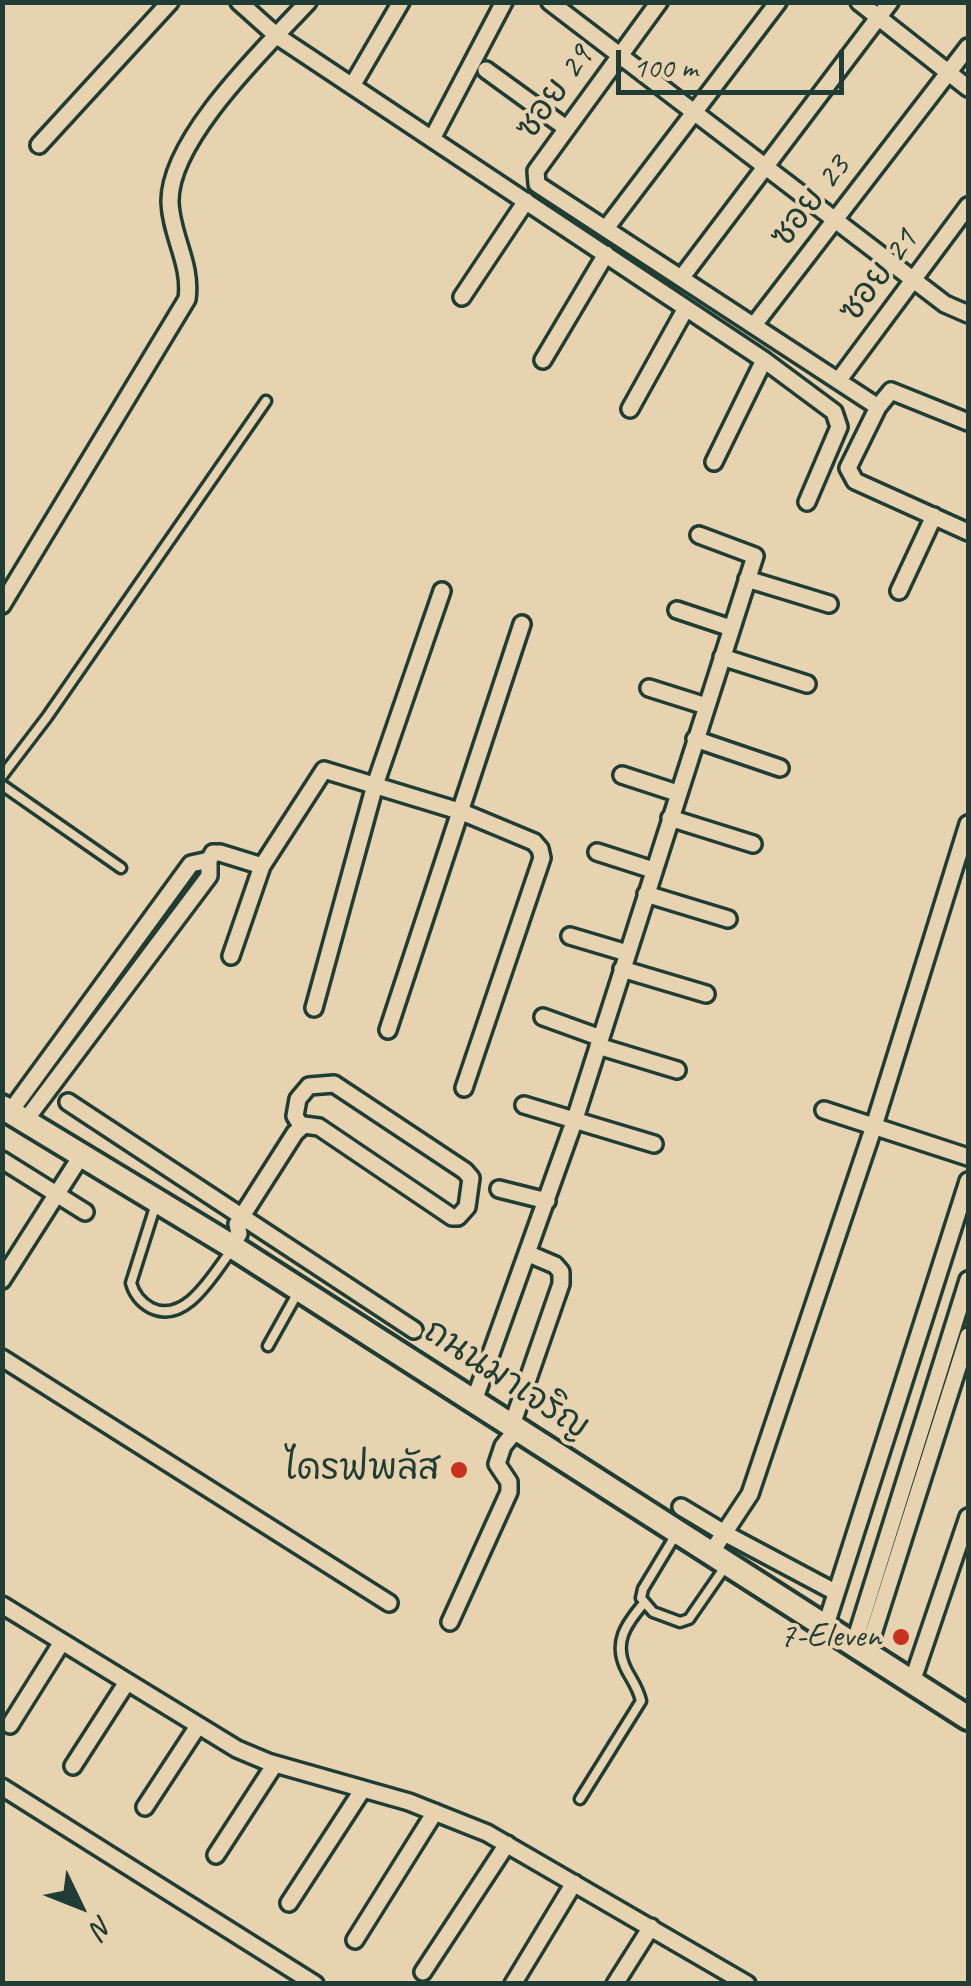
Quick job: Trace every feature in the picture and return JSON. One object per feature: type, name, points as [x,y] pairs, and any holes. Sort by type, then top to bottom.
[{"type":"main road","name":"ถนนมาเจริญ","points":[[13,1113],[157,1202],[232,1234],[300,1290],[678,1532],[721,1550],[825,1628],[968,1718]]},
{"type":"street","points":[[39,145],[170,2]]},
{"type":"street","points":[[239,2],[277,36],[764,360],[834,412],[840,427],[807,502]]},
{"type":"street","points":[[2,605],[187,299],[190,279],[170,204],[172,179],[196,129],[308,2]]},
{"type":"street","points":[[352,86],[401,2]]},
{"type":"street","points":[[432,139],[504,2]]},
{"type":"street","points":[[550,2],[946,304],[968,314]]},
{"type":"street","name":"ซอย 29","points":[[607,227],[537,184],[536,171],[658,2]]},
{"type":"street","points":[[778,2],[607,227],[878,407]]},
{"type":"street","points":[[860,2],[968,88]]},
{"type":"street","points":[[682,276],[890,2]]},
{"type":"street","name":"ซอย 23","points":[[754,325],[968,47]]},
{"type":"street","points":[[486,70],[566,128]]},
{"type":"street","points":[[462,297],[526,202]]},
{"type":"street","name":"ซอย 21","points":[[838,381],[968,206]]},
{"type":"street","points":[[543,360],[606,254]]},
{"type":"street","points":[[630,409],[686,308]]},
{"type":"street","points":[[714,462],[764,360]]},
{"type":"street","points":[[968,422],[894,391],[887,392],[848,468],[855,481],[968,532]]},
{"type":"street","points":[[899,591],[934,516]]},
{"type":"street","points":[[474,1402],[574,1122],[755,556],[698,535]]},
{"type":"street","points":[[747,579],[829,604]]},
{"type":"street","points":[[314,1008],[375,785],[442,590]]},
{"type":"street","points":[[677,610],[731,628]]},
{"type":"street","points":[[388,1030],[522,624]]},
{"type":"street","points":[[722,657],[806,684]]},
{"type":"street","points":[[649,688],[706,706]]},
{"type":"street","points":[[695,739],[780,768]]},
{"type":"street","points":[[231,956],[262,866],[324,770],[462,812],[534,842],[542,858],[464,1088]]},
{"type":"street","points":[[622,774],[677,793]]},
{"type":"street","points":[[670,818],[753,844]]},
{"type":"street","points":[[721,1550],[750,1494],[874,1126],[968,824]]},
{"type":"street","points":[[597,852],[653,870]]},
{"type":"street","points":[[13,1113],[209,876],[213,853],[262,866]]},
{"type":"street","points":[[646,894],[728,918]]},
{"type":"street","points":[[570,936],[628,953]]},
{"type":"street","points":[[622,969],[706,994]]},
{"type":"street","points":[[544,1018],[677,1070]]},
{"type":"street","points":[[334,1084],[465,1170],[471,1178],[468,1207],[458,1217],[452,1217],[319,1128],[301,1126],[294,1116],[298,1099],[309,1086],[334,1084]]},
{"type":"street","points":[[68,1102],[232,1234],[414,1330]]},
{"type":"street","points":[[524,1105],[654,1144]]},
{"type":"street","points":[[824,1110],[968,1157]]},
{"type":"street","points":[[232,1234],[301,1126]]},
{"type":"street","points":[[2,1280],[81,1156]]},
{"type":"street","points":[[2,1160],[84,1212]]},
{"type":"street","points":[[825,1628],[968,1181]]},
{"type":"street","points":[[499,1189],[547,1200]]},
{"type":"street","points":[[450,1622],[509,1492],[509,1482],[497,1464],[514,1427],[561,1284],[561,1272],[554,1265],[529,1254]]},
{"type":"street","points":[[861,1648],[968,1280]]},
{"type":"street","points":[[861,1648],[968,1336]]},
{"type":"street","points":[[2,1358],[389,1604]]},
{"type":"street","points":[[682,1506],[721,1550],[835,1592]]},
{"type":"street","points":[[912,1682],[968,1517]]},
{"type":"street","points":[[2,1605],[237,1749],[435,1812],[507,1844],[748,1984]]},
{"type":"street","points":[[10,1725],[62,1642]]},
{"type":"street","points":[[73,1766],[127,1682]]},
{"type":"street","points":[[145,1807],[198,1726]]},
{"type":"street","points":[[216,1855],[275,1764]]},
{"type":"street","points":[[2,1787],[315,1984]]},
{"type":"street","points":[[289,1903],[363,1789]]},
{"type":"street","points":[[354,1940],[435,1812]]},
{"type":"street","points":[[423,1972],[507,1844]]},
{"type":"street","points":[[513,1984],[574,1883]]},
{"type":"street","points":[[615,1984],[651,1927]]},
{"type":"lane","points":[[2,776],[266,401]]},
{"type":"lane","points":[[2,786],[121,868]]},
{"type":"lane","points":[[157,1202],[130,1283],[134,1295],[152,1308],[168,1312],[196,1296],[232,1234]]},
{"type":"lane","points":[[268,1346],[300,1290]]},
{"type":"lane","points":[[678,1532],[643,1589],[644,1603],[670,1620],[689,1619],[721,1550]]},
{"type":"lane","points":[[580,1799],[641,1701],[638,1686],[620,1654],[620,1642],[626,1624],[644,1603]]},
{"type":"place","name":"ไดรฟพลัส","points":[[459,1470]]},
{"type":"place","name":"7-Eleven","points":[[901,1637]]}]
